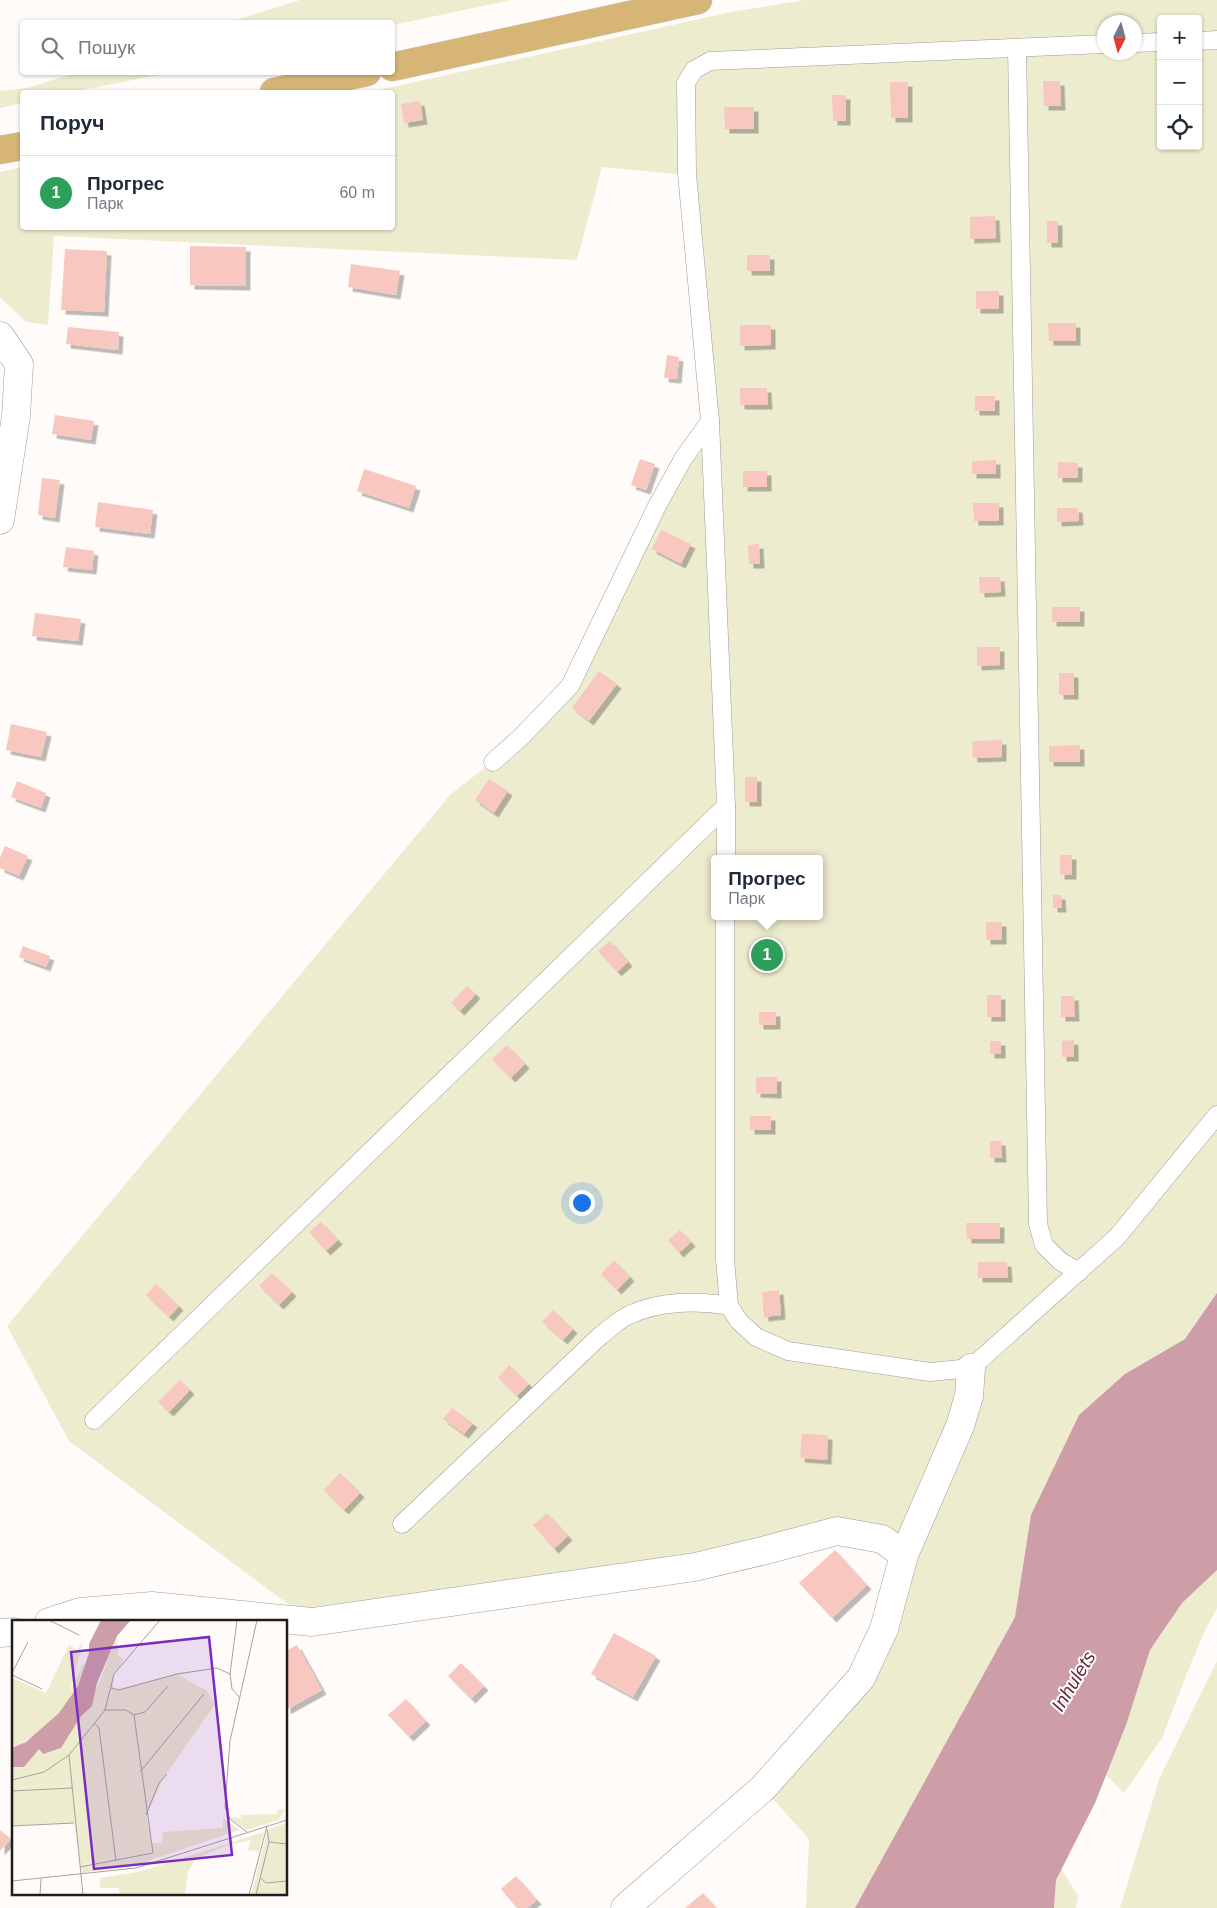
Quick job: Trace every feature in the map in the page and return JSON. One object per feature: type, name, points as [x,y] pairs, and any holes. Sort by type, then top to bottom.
[{"type":"main road","points":[[395,66],[698,0]]},
{"type":"main road","points":[[283,90],[353,75]]},
{"type":"main road","points":[[0,150],[20,146]]},
{"type":"street","points":[[0,336],[19,364],[16,416],[0,520]]},
{"type":"street","points":[[625,1908],[763,1788],[861,1678],[884,1629],[904,1555],[960,1426],[969,1396],[971,1368]]},
{"type":"street","points":[[55,1620],[80,1612],[152,1606],[312,1622],[695,1567],[836,1531],[882,1540],[904,1555]]},
{"type":"lane","points":[[1202,41],[1217,40]]},
{"type":"lane","points":[[1142,43],[1157,42]]},
{"type":"lane","points":[[726,855],[726,806],[710,421],[686,174],[686,83],[694,70],[710,61],[1097,44]]},
{"type":"lane","points":[[1017,48],[1038,1224],[1044,1245],[1060,1261],[1079,1272]]},
{"type":"lane","points":[[492,762],[521,737],[570,686],[657,506],[683,459],[710,421]]},
{"type":"lane","points":[[94,1420],[726,806]]},
{"type":"lane","points":[[725,920],[725,1259],[729,1306],[739,1321],[756,1337],[788,1351],[930,1372],[971,1368],[1118,1237],[1217,1116]]},
{"type":"lane","points":[[402,1524],[601,1335],[628,1315],[658,1304],[711,1303],[729,1306]]},
{"type":"shaded area","points":[[300,0],[511,0],[395,25],[395,20],[236,20]]},
{"type":"shaded area","points":[[805,0],[1217,0],[1217,1364],[1023,1568],[1015,1617],[855,1908],[806,1908],[809,1839],[763,1788],[861,1678],[904,1555],[836,1531],[312,1622],[69,1441],[7,1326],[451,794],[492,762],[570,686],[710,421],[687,175],[602,167],[577,260],[54,236],[48,325],[26,322],[0,297],[0,172],[20,167],[20,230],[395,230],[395,90],[379,90],[731,12]]},
{"type":"shaded area","points":[[69,75],[158,75],[82,90],[20,90],[20,103],[0,108],[0,91],[27,88]]},
{"type":"shaded area","points":[[1217,1546],[1217,1608],[1206,1628],[1162,1738],[1124,1793],[1090,1759],[1095,1724]]},
{"type":"shaded area","points":[[1217,1661],[1217,1908],[1120,1908],[1160,1777]]},
{"type":"shaded area","points":[[1051,1852],[1078,1896],[1076,1908],[1001,1908]]},
{"type":"water","name":"Inhulets","points":[[1217,1293],[1217,1570],[1182,1603],[1150,1650],[1126,1725],[1095,1803],[1056,1880],[1054,1908],[855,1908],[1015,1617],[1031,1515],[1079,1415],[1125,1374],[1185,1339]]},
{"type":"building","points":[[1043,81],[1060,81],[1061,106],[1044,106]]},
{"type":"building","points":[[890,82],[908,82],[908,118],[891,118]]},
{"type":"building","points":[[832,95],[846,95],[846,121],[833,121]]},
{"type":"building","points":[[420,101],[423,120],[404,123],[401,104]]},
{"type":"building","points":[[724,107],[754,107],[754,129],[725,129]]},
{"type":"building","points":[[995,216],[996,238],[970,239],[970,217]]},
{"type":"building","points":[[1047,221],[1058,221],[1058,243],[1047,243]]},
{"type":"building","points":[[190,246],[246,247],[246,286],[190,285]]},
{"type":"building","points":[[65,249],[107,251],[104,312],[61,310]]},
{"type":"building","points":[[747,255],[770,255],[770,271],[747,271]]},
{"type":"building","points":[[351,264],[400,271],[396,295],[348,287]]},
{"type":"building","points":[[976,291],[999,291],[999,309],[976,309]]},
{"type":"building","points":[[1048,323],[1076,323],[1076,341],[1049,341]]},
{"type":"building","points":[[740,325],[771,325],[771,345],[740,346]]},
{"type":"building","points":[[68,327],[119,332],[118,350],[66,344]]},
{"type":"building","points":[[667,355],[679,357],[677,379],[664,378]]},
{"type":"building","points":[[740,388],[767,388],[768,405],[740,405]]},
{"type":"building","points":[[975,396],[995,396],[995,411],[975,411]]},
{"type":"building","points":[[55,415],[94,421],[91,440],[52,434]]},
{"type":"building","points":[[640,459],[655,464],[646,490],[631,485]]},
{"type":"building","points":[[996,460],[996,474],[972,474],[972,461]]},
{"type":"building","points":[[1058,462],[1078,463],[1078,478],[1058,478]]},
{"type":"building","points":[[364,469],[416,486],[409,508],[357,491]]},
{"type":"building","points":[[743,471],[767,471],[767,487],[743,487]]},
{"type":"building","points":[[42,478],[60,480],[55,518],[38,515]]},
{"type":"building","points":[[98,502],[153,510],[150,534],[95,527]]},
{"type":"building","points":[[973,503],[999,503],[999,521],[974,521]]},
{"type":"building","points":[[1057,508],[1078,508],[1079,521],[1057,522]]},
{"type":"building","points":[[661,530],[691,544],[681,564],[652,549]]},
{"type":"building","points":[[759,544],[760,564],[749,564],[748,545]]},
{"type":"building","points":[[66,547],[94,551],[92,570],[63,567]]},
{"type":"building","points":[[979,577],[1000,577],[1001,592],[980,593]]},
{"type":"building","points":[[1052,607],[1080,607],[1080,622],[1052,622]]},
{"type":"building","points":[[35,613],[81,619],[78,641],[32,636]]},
{"type":"building","points":[[977,647],[1000,647],[1000,665],[977,666]]},
{"type":"building","points":[[599,671],[617,684],[589,721],[572,708]]},
{"type":"building","points":[[1059,673],[1074,673],[1074,695],[1059,695]]},
{"type":"building","points":[[11,724],[47,732],[41,757],[6,750]]},
{"type":"building","points":[[1002,740],[1002,757],[973,758],[972,741]]},
{"type":"building","points":[[1080,745],[1080,762],[1049,762],[1049,746]]},
{"type":"building","points":[[745,777],[757,777],[757,802],[745,802]]},
{"type":"building","points":[[489,779],[508,791],[494,813],[475,800]]},
{"type":"building","points":[[17,781],[46,793],[41,808],[11,797]]},
{"type":"building","points":[[5,846],[28,856],[19,876],[0,868],[0,858]]},
{"type":"building","points":[[1060,855],[1072,855],[1072,875],[1060,875]]},
{"type":"building","points":[[1053,895],[1061,895],[1062,908],[1053,908]]},
{"type":"building","points":[[986,922],[1002,922],[1002,940],[986,940]]},
{"type":"building","points":[[610,941],[628,962],[617,972],[598,951]]},
{"type":"building","points":[[23,946],[50,956],[46,967],[19,957]]},
{"type":"building","points":[[467,986],[476,994],[460,1011],[451,1003]]},
{"type":"building","points":[[987,995],[1001,995],[1001,1017],[987,1017]]},
{"type":"building","points":[[1061,996],[1074,996],[1075,1017],[1061,1017]]},
{"type":"building","points":[[759,1012],[776,1012],[776,1025],[759,1025]]},
{"type":"building","points":[[1074,1040],[1074,1057],[1062,1057],[1062,1041]]},
{"type":"building","points":[[990,1041],[1001,1041],[1001,1054],[990,1054]]},
{"type":"building","points":[[507,1045],[525,1064],[511,1078],[492,1059]]},
{"type":"building","points":[[756,1077],[777,1077],[777,1094],[756,1093]]},
{"type":"building","points":[[750,1116],[771,1116],[771,1130],[750,1130]]},
{"type":"building","points":[[990,1141],[1001,1141],[1002,1158],[990,1158]]},
{"type":"building","points":[[321,1222],[338,1240],[326,1251],[309,1232]]},
{"type":"building","points":[[966,1223],[1000,1223],[1000,1239],[967,1239]]},
{"type":"building","points":[[680,1230],[691,1242],[679,1253],[668,1240]]},
{"type":"building","points":[[614,1260],[630,1277],[617,1290],[601,1274]]},
{"type":"building","points":[[978,1262],[1007,1262],[1008,1278],[978,1278]]},
{"type":"building","points":[[272,1273],[292,1292],[279,1305],[259,1286]]},
{"type":"building","points":[[156,1284],[179,1306],[169,1317],[146,1295]]},
{"type":"building","points":[[779,1290],[781,1315],[764,1317],[762,1292]]},
{"type":"building","points":[[553,1310],[573,1329],[563,1340],[542,1322]]},
{"type":"building","points":[[509,1365],[529,1384],[517,1396],[498,1378]]},
{"type":"building","points":[[180,1380],[190,1390],[169,1412],[158,1402]]},
{"type":"building","points":[[452,1408],[473,1423],[464,1434],[443,1419]]},
{"type":"building","points":[[802,1434],[828,1435],[827,1460],[800,1458]]},
{"type":"building","points":[[340,1473],[360,1493],[344,1510],[324,1490]]},
{"type":"building","points":[[547,1513],[568,1536],[554,1549],[533,1525]]},
{"type":"building","points":[[835,1550],[867,1585],[832,1618],[799,1583]]},
{"type":"building","points":[[614,1633],[656,1656],[633,1697],[591,1674]]},
{"type":"building","points":[[297,1645],[322,1690],[288,1709],[288,1650]]},
{"type":"building","points":[[461,1663],[484,1686],[471,1699],[448,1676]]},
{"type":"building","points":[[406,1699],[426,1721],[409,1737],[388,1715]]},
{"type":"building","points":[[0,1830],[11,1839],[0,1851]]},
{"type":"building","points":[[516,1876],[537,1900],[527,1908],[517,1908],[501,1889]]},
{"type":"building","points":[[703,1893],[716,1908],[685,1908]]},
{"type":"place","name":"Прогрес","points":[[767,955]]}]
